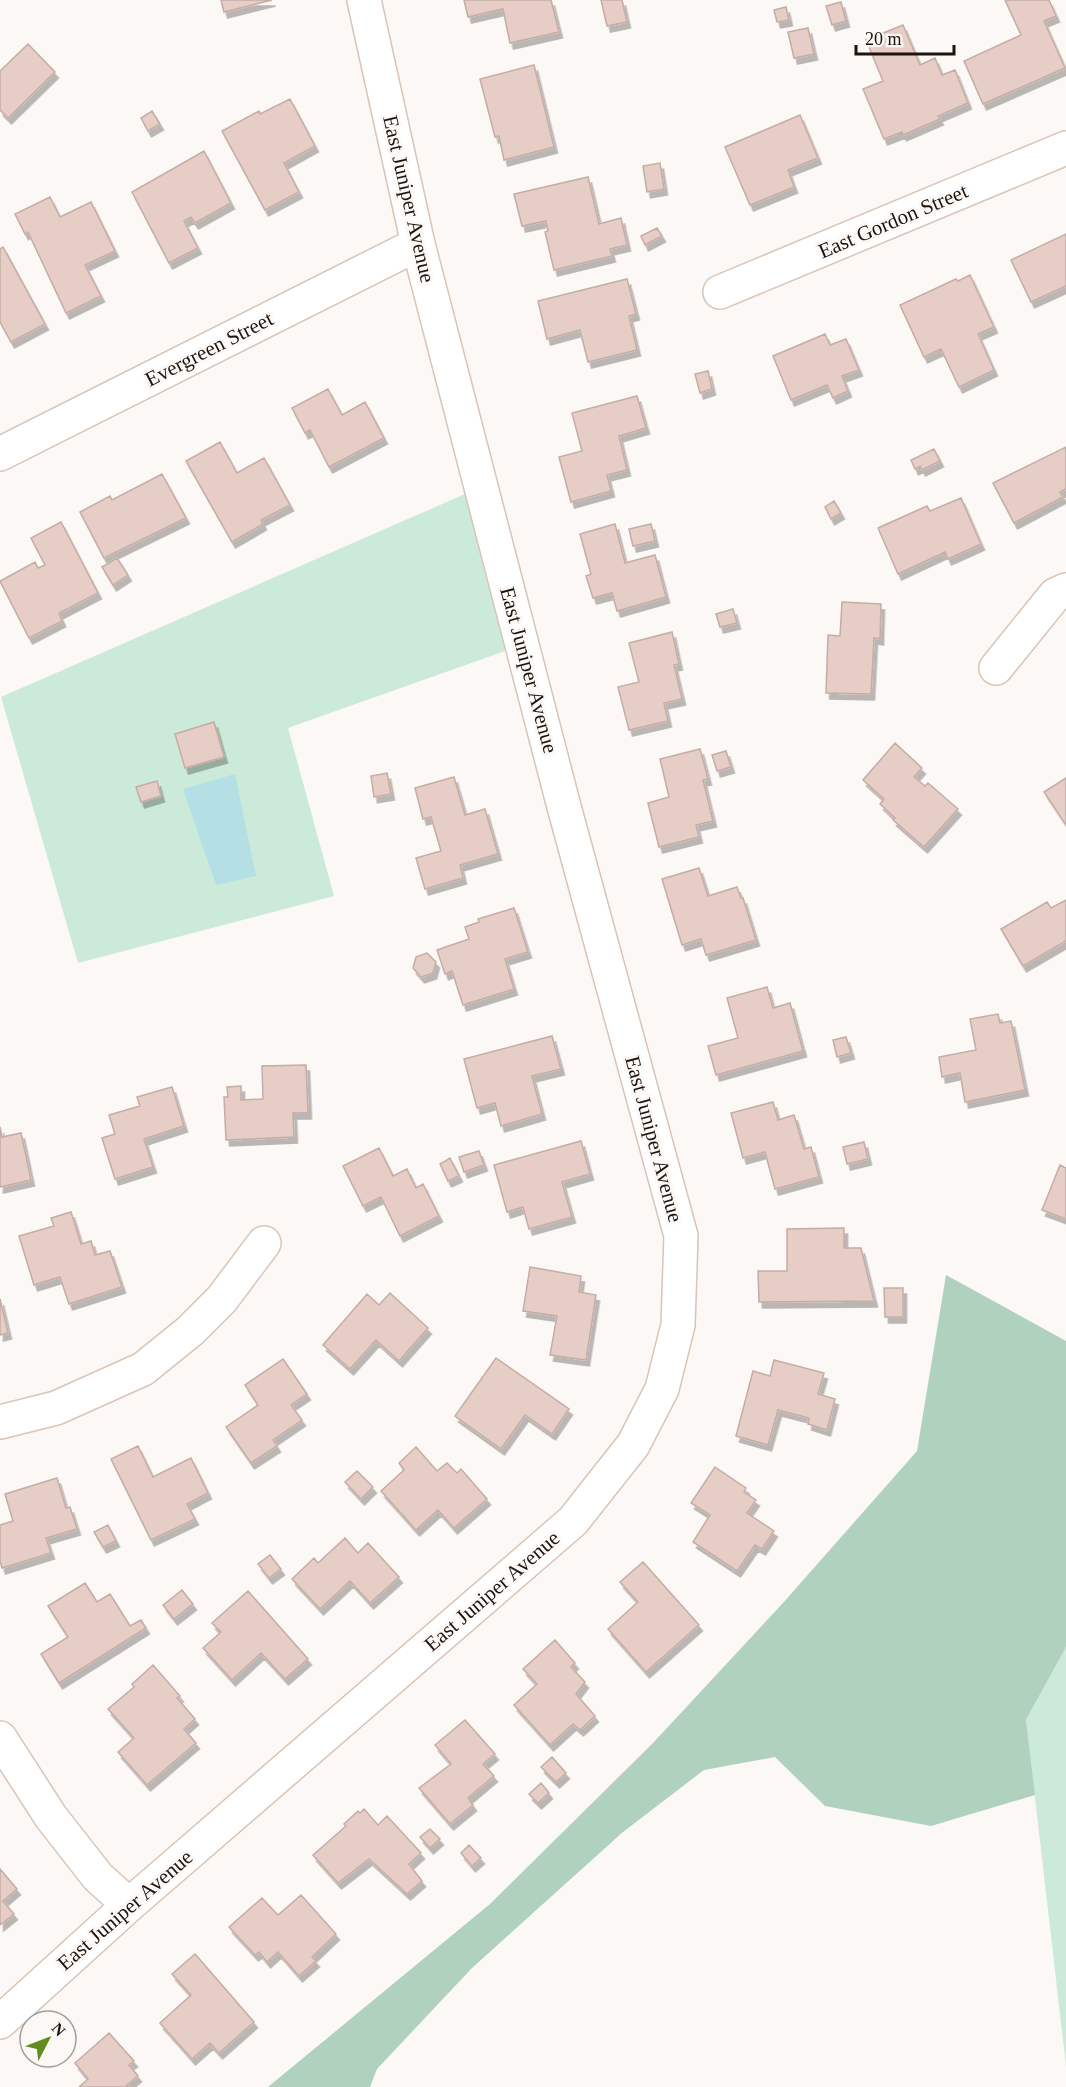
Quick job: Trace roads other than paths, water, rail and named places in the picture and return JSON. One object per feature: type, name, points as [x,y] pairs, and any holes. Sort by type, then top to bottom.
[{"type":"street","name":"East Juniper Avenue","points":[[0,2022],[129,1905],[573,1521],[633,1446],[662,1389],[678,1325],[681,1236],[566,814],[418,243],[364,0]]},
{"type":"street","name":"East Gordon Street","points":[[720,292],[1066,148]]},
{"type":"street","name":"Evergreen Street","points":[[0,454],[418,243]]},
{"type":"street","points":[[996,668],[1055,595],[1066,590]]},
{"type":"street","points":[[0,1422],[56,1408],[143,1369],[190,1331],[222,1299],[264,1243]]},
{"type":"street","points":[[0,1738],[51,1817],[98,1876],[129,1905]]},
{"type":"water","points":[[235,774],[256,876],[216,885],[183,789]]}]
